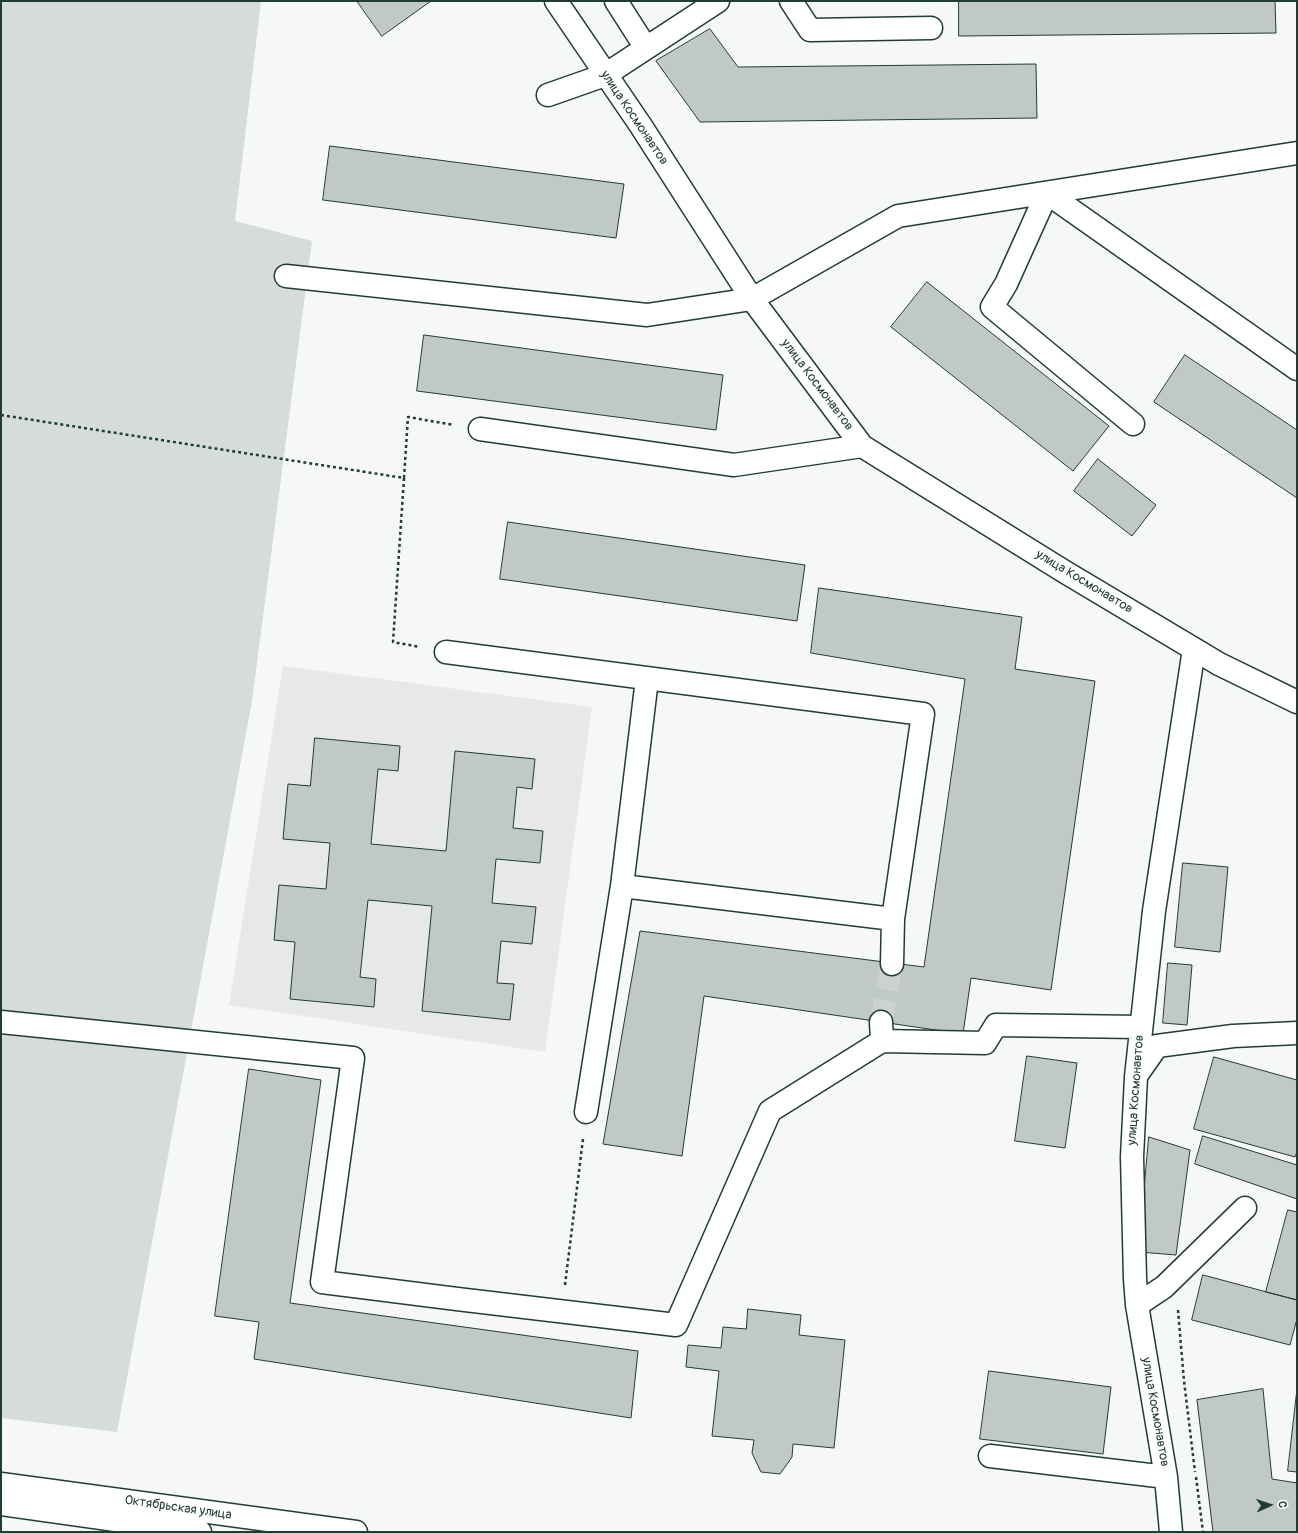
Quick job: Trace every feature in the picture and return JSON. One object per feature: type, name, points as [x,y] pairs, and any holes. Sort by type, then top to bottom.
[{"type":"street","name":"улица Космонавтов","points":[[556,1],[641,126],[752,299],[862,446],[1065,572],[1219,664],[1297,702]]},
{"type":"street","points":[[616,1],[646,48]]},
{"type":"street","points":[[548,95],[605,75],[718,1]]},
{"type":"street","points":[[792,1],[810,30],[931,28]]},
{"type":"street","points":[[286,276],[647,315],[752,299],[898,216],[1297,153]]},
{"type":"street","points":[[1047,192],[1297,369]]},
{"type":"street","points":[[1047,192],[1006,284],[992,307],[1133,424]]},
{"type":"street","points":[[480,430],[734,465],[862,446]]},
{"type":"street","name":"улица Космонавтов","points":[[1171,1532],[1166,1477],[1137,1305],[1132,1157],[1140,1026],[1154,911],[1194,649]]},
{"type":"street","points":[[446,652],[923,714],[893,919],[892,964]]},
{"type":"street","points":[[586,1112],[622,886],[647,678]]},
{"type":"street","points":[[622,886],[893,919]]},
{"type":"street","points":[[1,1022],[354,1058],[322,1282],[676,1325],[770,1111],[881,1031],[985,1043],[996,1025],[1140,1026]]},
{"type":"street","points":[[1136,1077],[1157,1046],[1233,1036],[1297,1033]]},
{"type":"street","points":[[1137,1305],[1164,1287],[1244,1208]]},
{"type":"street","points":[[990,1456],[1166,1477]]},
{"type":"street","name":"Октябрьская улица","points":[[1,1484],[356,1532]]},
{"type":"street","name":"Октябрьская улица","points":[[1,1504],[200,1532]]},
{"type":"path","points":[[1,415],[404,478]]},
{"type":"path","points":[[446,652],[393,642],[408,417],[480,430]]},
{"type":"path","points":[[562,1312],[586,1112]]},
{"type":"path","points":[[1164,1287],[1177,1293],[1184,1381],[1204,1532]]},
{"type":"shaded area","points":[[1,1],[261,1],[235,221],[312,241],[252,701],[117,1432],[1,1418]]},
{"type":"shaded area","points":[[283,666],[592,707],[545,1052],[229,1005]]},
{"type":"building","points":[[357,1],[431,1],[382,36]]},
{"type":"building","points":[[959,1],[1275,1],[1276,33],[959,36]]},
{"type":"building","points":[[710,29],[738,67],[1036,64],[1037,118],[700,122],[656,61]]},
{"type":"building","points":[[330,146],[624,184],[616,238],[323,200]]},
{"type":"building","points":[[927,282],[1109,426],[1073,471],[891,327]]},
{"type":"building","points":[[424,335],[723,375],[716,430],[417,391]]},
{"type":"building","points":[[1185,355],[1297,430],[1297,498],[1154,402]]},
{"type":"building","points":[[1098,459],[1156,505],[1132,536],[1074,491]]},
{"type":"building","points":[[508,522],[805,565],[797,621],[500,579]]},
{"type":"building","points":[[819,588],[1022,617],[1015,669],[1095,681],[1051,990],[971,978],[963,1034],[704,996],[682,1156],[603,1144],[640,931],[924,967],[965,679],[811,653]]},
{"type":"building","points":[[315,738],[400,746],[398,771],[378,769],[371,844],[446,851],[455,751],[535,759],[532,789],[517,787],[513,828],[543,831],[540,863],[496,859],[492,903],[536,907],[532,944],[501,941],[497,983],[514,984],[510,1020],[422,1011],[432,906],[368,900],[360,977],[376,979],[374,1007],[290,999],[295,942],[274,940],[279,885],[326,889],[330,843],[283,839],[288,784],[310,786]]},
{"type":"building","points":[[1183,863],[1228,867],[1220,952],[1175,947]]},
{"type":"building","points":[[1168,963],[1192,965],[1187,1025],[1163,1023]]},
{"type":"building","points":[[1027,1056],[1077,1063],[1065,1148],[1015,1141]]},
{"type":"building","points":[[1214,1057],[1297,1080],[1297,1152],[1295,1157],[1194,1129]]},
{"type":"building","points":[[249,1069],[321,1080],[290,1303],[638,1351],[631,1418],[254,1359],[259,1322],[215,1316]]},
{"type":"building","points":[[1203,1136],[1297,1165],[1297,1199],[1195,1164]]},
{"type":"building","points":[[1149,1137],[1190,1150],[1176,1255],[1139,1252]]},
{"type":"building","points":[[1288,1210],[1297,1212],[1297,1300],[1266,1292]]},
{"type":"building","points":[[1203,1275],[1297,1300],[1297,1319],[1290,1345],[1192,1320]]},
{"type":"building","points":[[748,1309],[801,1315],[799,1335],[845,1340],[834,1448],[793,1444],[792,1457],[780,1474],[761,1472],[752,1453],[754,1440],[712,1436],[719,1371],[686,1367],[688,1345],[721,1348],[723,1327],[746,1329]]},
{"type":"building","points":[[989,1371],[1111,1387],[1103,1454],[980,1439]]},
{"type":"building","points":[[1263,1389],[1272,1479],[1297,1483],[1297,1532],[1213,1532],[1197,1400]]},
{"type":"building","points":[[1297,1389],[1297,1472],[1288,1471]]},
{"type":"tunnel","points":[[881,1022],[892,964]]}]
